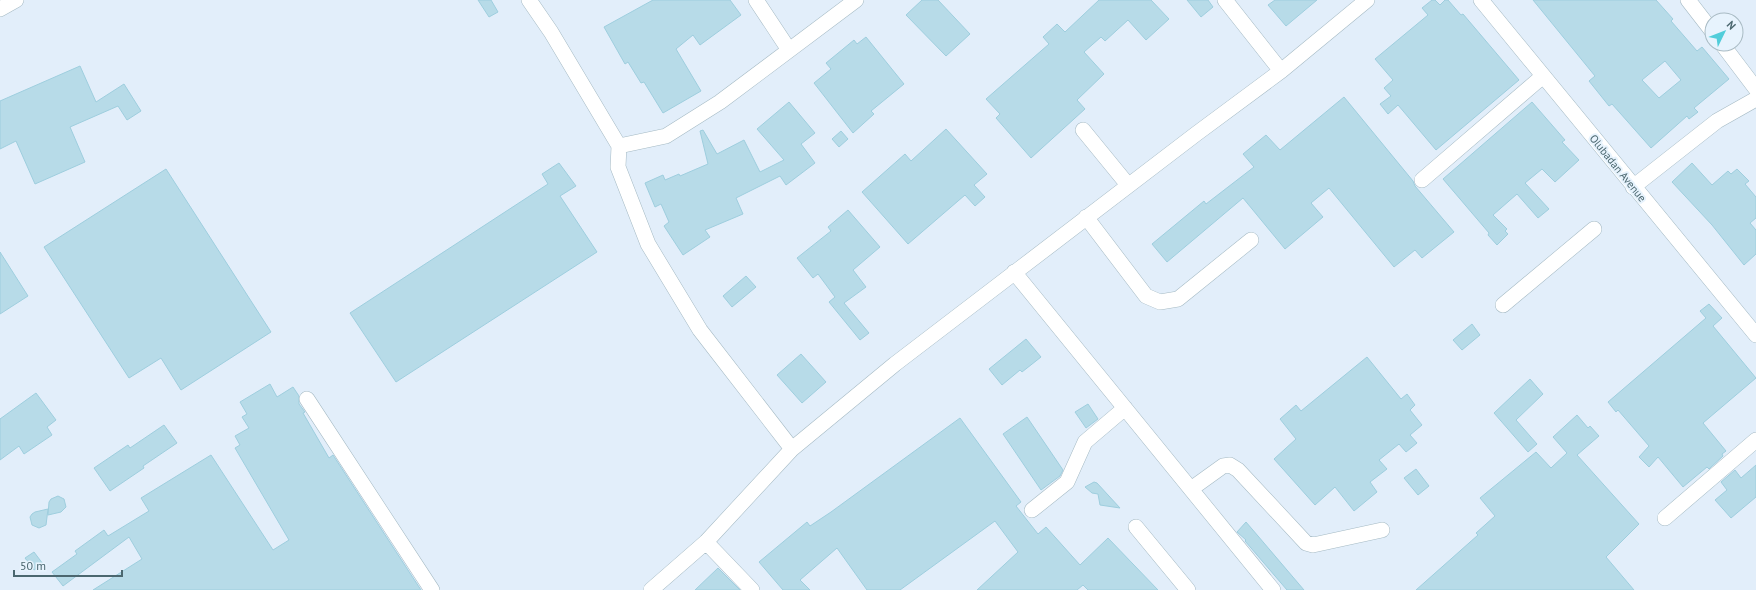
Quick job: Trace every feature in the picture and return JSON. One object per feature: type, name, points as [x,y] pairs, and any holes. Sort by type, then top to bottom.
[{"type":"street","points":[[0,9],[16,0]]},
{"type":"street","points":[[529,0],[551,32],[619,146],[618,167],[648,244],[700,330],[792,449]]},
{"type":"street","points":[[756,0],[789,50]]},
{"type":"street","points":[[619,146],[666,136],[720,102],[856,0]]},
{"type":"street","points":[[1224,0],[1281,70]]},
{"type":"street","points":[[651,590],[706,542],[792,449],[895,364],[1086,217],[1281,70],[1367,0]]},
{"type":"street","name":"Olubadan Avenue","points":[[1481,0],[1633,187],[1753,328]]},
{"type":"street","points":[[1688,0],[1704,21]]},
{"type":"street","points":[[1728,52],[1756,89]]},
{"type":"street","points":[[1422,180],[1542,76]]},
{"type":"street","points":[[1633,187],[1717,121],[1756,99]]},
{"type":"street","points":[[1083,130],[1128,186]]},
{"type":"street","points":[[1086,217],[1146,296],[1160,302],[1178,299],[1251,240]]},
{"type":"street","points":[[1503,305],[1594,229]]},
{"type":"street","points":[[1014,272],[1273,590]]},
{"type":"street","points":[[307,398],[432,590]]},
{"type":"street","points":[[1032,510],[1067,482],[1084,442],[1125,408]]},
{"type":"street","points":[[1666,518],[1756,440]]},
{"type":"street","points":[[1191,489],[1223,466],[1230,465],[1238,470],[1306,543],[1313,545],[1382,530]]},
{"type":"street","points":[[1136,527],[1188,590]]},
{"type":"street","points":[[706,542],[752,590]]},
{"type":"building","points":[[478,0],[491,0],[498,12],[489,17]]},
{"type":"building","points":[[653,0],[730,0],[741,15],[700,45],[693,35],[676,49],[701,91],[663,113],[644,82],[641,83],[628,62],[625,64],[604,27]]},
{"type":"building","points":[[922,0],[938,0],[970,34],[946,56],[906,15]]},
{"type":"building","points":[[1099,0],[1151,0],[1169,19],[1146,40],[1128,20],[1105,41],[1101,37],[1084,52],[1104,74],[1077,100],[1085,109],[1031,158],[996,118],[1000,114],[986,99],[1049,44],[1043,37],[1057,24],[1065,32]]},
{"type":"building","points":[[1187,0],[1208,0],[1213,7],[1201,17]]},
{"type":"building","points":[[1275,0],[1317,0],[1286,26],[1268,5]]},
{"type":"building","points":[[1432,0],[1435,0],[1440,5],[1445,0],[1448,0],[1461,15],[1463,14],[1519,80],[1436,150],[1398,105],[1388,114],[1380,104],[1391,96],[1384,88],[1393,80],[1375,59],[1428,15],[1422,8]]},
{"type":"building","points":[[1533,0],[1656,0],[1673,19],[1671,21],[1697,51],[1702,47],[1704,52],[1706,52],[1729,79],[1694,108],[1698,112],[1689,119],[1687,116],[1651,148],[1612,104],[1609,106],[1589,81],[1595,76]],"holes":[[[1665,61],[1681,80],[1659,98],[1642,80]]]},
{"type":"building","points":[[866,37],[904,84],[871,111],[874,114],[853,133],[814,83],[831,69],[826,63],[854,40],[857,44]]},
{"type":"building","points":[[80,66],[96,102],[124,84],[141,111],[127,120],[118,106],[70,127],[85,162],[35,184],[16,141],[0,149],[0,101]]},
{"type":"building","points":[[1344,97],[1454,232],[1422,258],[1415,250],[1394,267],[1329,188],[1311,203],[1323,217],[1285,249],[1243,198],[1167,262],[1152,244],[1204,201],[1206,204],[1254,167],[1243,154],[1266,135],[1280,150]]},
{"type":"building","points":[[789,102],[815,133],[801,144],[815,163],[786,185],[780,176],[736,198],[743,214],[705,230],[710,237],[683,255],[664,226],[669,222],[661,204],[655,207],[645,183],[663,175],[665,180],[679,174],[680,176],[708,164],[700,131],[703,130],[717,154],[744,140],[760,172],[784,160],[757,129]]},
{"type":"building","points":[[1532,102],[1565,140],[1562,142],[1579,160],[1555,182],[1542,169],[1525,183],[1549,209],[1538,218],[1517,194],[1493,215],[1507,229],[1505,231],[1508,234],[1497,245],[1488,235],[1489,233],[1443,179]]},
{"type":"building","points":[[946,129],[987,174],[974,185],[985,197],[975,206],[965,195],[908,244],[862,192],[905,154],[911,161]]},
{"type":"building","points":[[841,131],[848,139],[839,147],[832,139]]},
{"type":"building","points":[[559,163],[576,186],[560,196],[597,252],[396,382],[350,313],[548,184],[542,174]]},
{"type":"building","points":[[1692,163],[1712,185],[1728,171],[1731,174],[1737,169],[1749,181],[1745,184],[1756,197],[1756,218],[1750,223],[1756,230],[1756,254],[1744,265],[1712,225],[1672,182]]},
{"type":"building","points":[[166,169],[271,332],[181,390],[161,358],[129,378],[44,247]]},
{"type":"building","points":[[848,210],[880,247],[853,270],[866,287],[844,303],[869,333],[860,340],[829,302],[835,297],[818,274],[813,278],[797,258],[831,231],[828,227]]},
{"type":"building","points":[[0,252],[28,296],[0,314]]},
{"type":"building","points":[[746,276],[756,287],[732,307],[723,296]]},
{"type":"building","points":[[1709,304],[1722,318],[1713,326],[1756,378],[1703,423],[1726,451],[1722,454],[1723,456],[1709,469],[1707,467],[1683,487],[1658,457],[1649,467],[1639,457],[1649,446],[1618,410],[1616,412],[1608,402],[1706,318],[1700,311]]},
{"type":"building","points":[[1472,324],[1480,335],[1462,350],[1453,340]]},
{"type":"building","points":[[1026,339],[1041,357],[1022,372],[1020,370],[1002,385],[989,369]]},
{"type":"building","points":[[801,354],[826,382],[802,403],[777,375]]},
{"type":"building","points":[[1367,357],[1401,399],[1407,394],[1415,405],[1410,410],[1422,425],[1410,435],[1417,443],[1406,452],[1399,444],[1379,460],[1387,469],[1370,482],[1377,492],[1354,511],[1335,487],[1315,505],[1274,459],[1296,439],[1280,419],[1296,405],[1301,411]]},
{"type":"building","points":[[1530,379],[1543,394],[1516,420],[1537,444],[1528,452],[1494,413]]},
{"type":"building","points":[[270,384],[277,397],[293,387],[299,396],[299,404],[305,412],[303,413],[329,458],[333,455],[421,590],[93,590],[142,559],[129,537],[63,586],[52,572],[77,554],[75,551],[104,530],[108,536],[149,511],[141,498],[211,455],[273,550],[289,540],[235,448],[240,445],[235,436],[249,428],[242,417],[247,414],[240,402]]},
{"type":"building","points":[[36,393],[56,420],[47,427],[52,435],[24,454],[19,446],[0,460],[0,419]]},
{"type":"building","points":[[1088,404],[1098,419],[1086,428],[1075,412]]},
{"type":"building","points":[[1577,415],[1588,428],[1590,426],[1599,436],[1577,455],[1639,524],[1606,557],[1634,590],[1416,590],[1478,535],[1476,533],[1495,516],[1480,498],[1536,452],[1551,468],[1567,453],[1553,437]]},
{"type":"building","points":[[1027,417],[1063,470],[1060,476],[1041,490],[1003,434]]},
{"type":"building","points":[[960,418],[1021,502],[1016,506],[1038,534],[1046,527],[1080,565],[1108,538],[1158,590],[1088,590],[1083,585],[1077,590],[977,590],[1018,552],[995,521],[900,590],[867,590],[837,548],[800,580],[810,590],[783,590],[759,562],[807,522],[810,526],[831,512]]},
{"type":"building","points":[[164,425],[177,443],[110,491],[94,468],[128,445],[130,448]]},
{"type":"building","points":[[1756,465],[1756,497],[1731,518],[1715,500],[1727,490],[1721,482],[1735,470],[1741,478]]},
{"type":"building","points":[[1416,469],[1429,486],[1418,495],[1404,478]]},
{"type":"building","points":[[1094,482],[1097,483],[1120,508],[1100,505],[1098,494],[1092,493],[1085,487]]},
{"type":"building","points":[[58,496],[64,499],[66,507],[61,512],[48,515],[49,502],[51,499]]},
{"type":"building","points":[[48,509],[46,525],[39,528],[32,525],[30,517],[32,514]]},
{"type":"building","points":[[1246,522],[1304,590],[1287,590],[1245,541],[1246,540],[1237,532]]},
{"type":"building","points":[[34,552],[43,564],[34,570],[25,558]]},
{"type":"building","points":[[718,568],[740,590],[695,590]]}]
